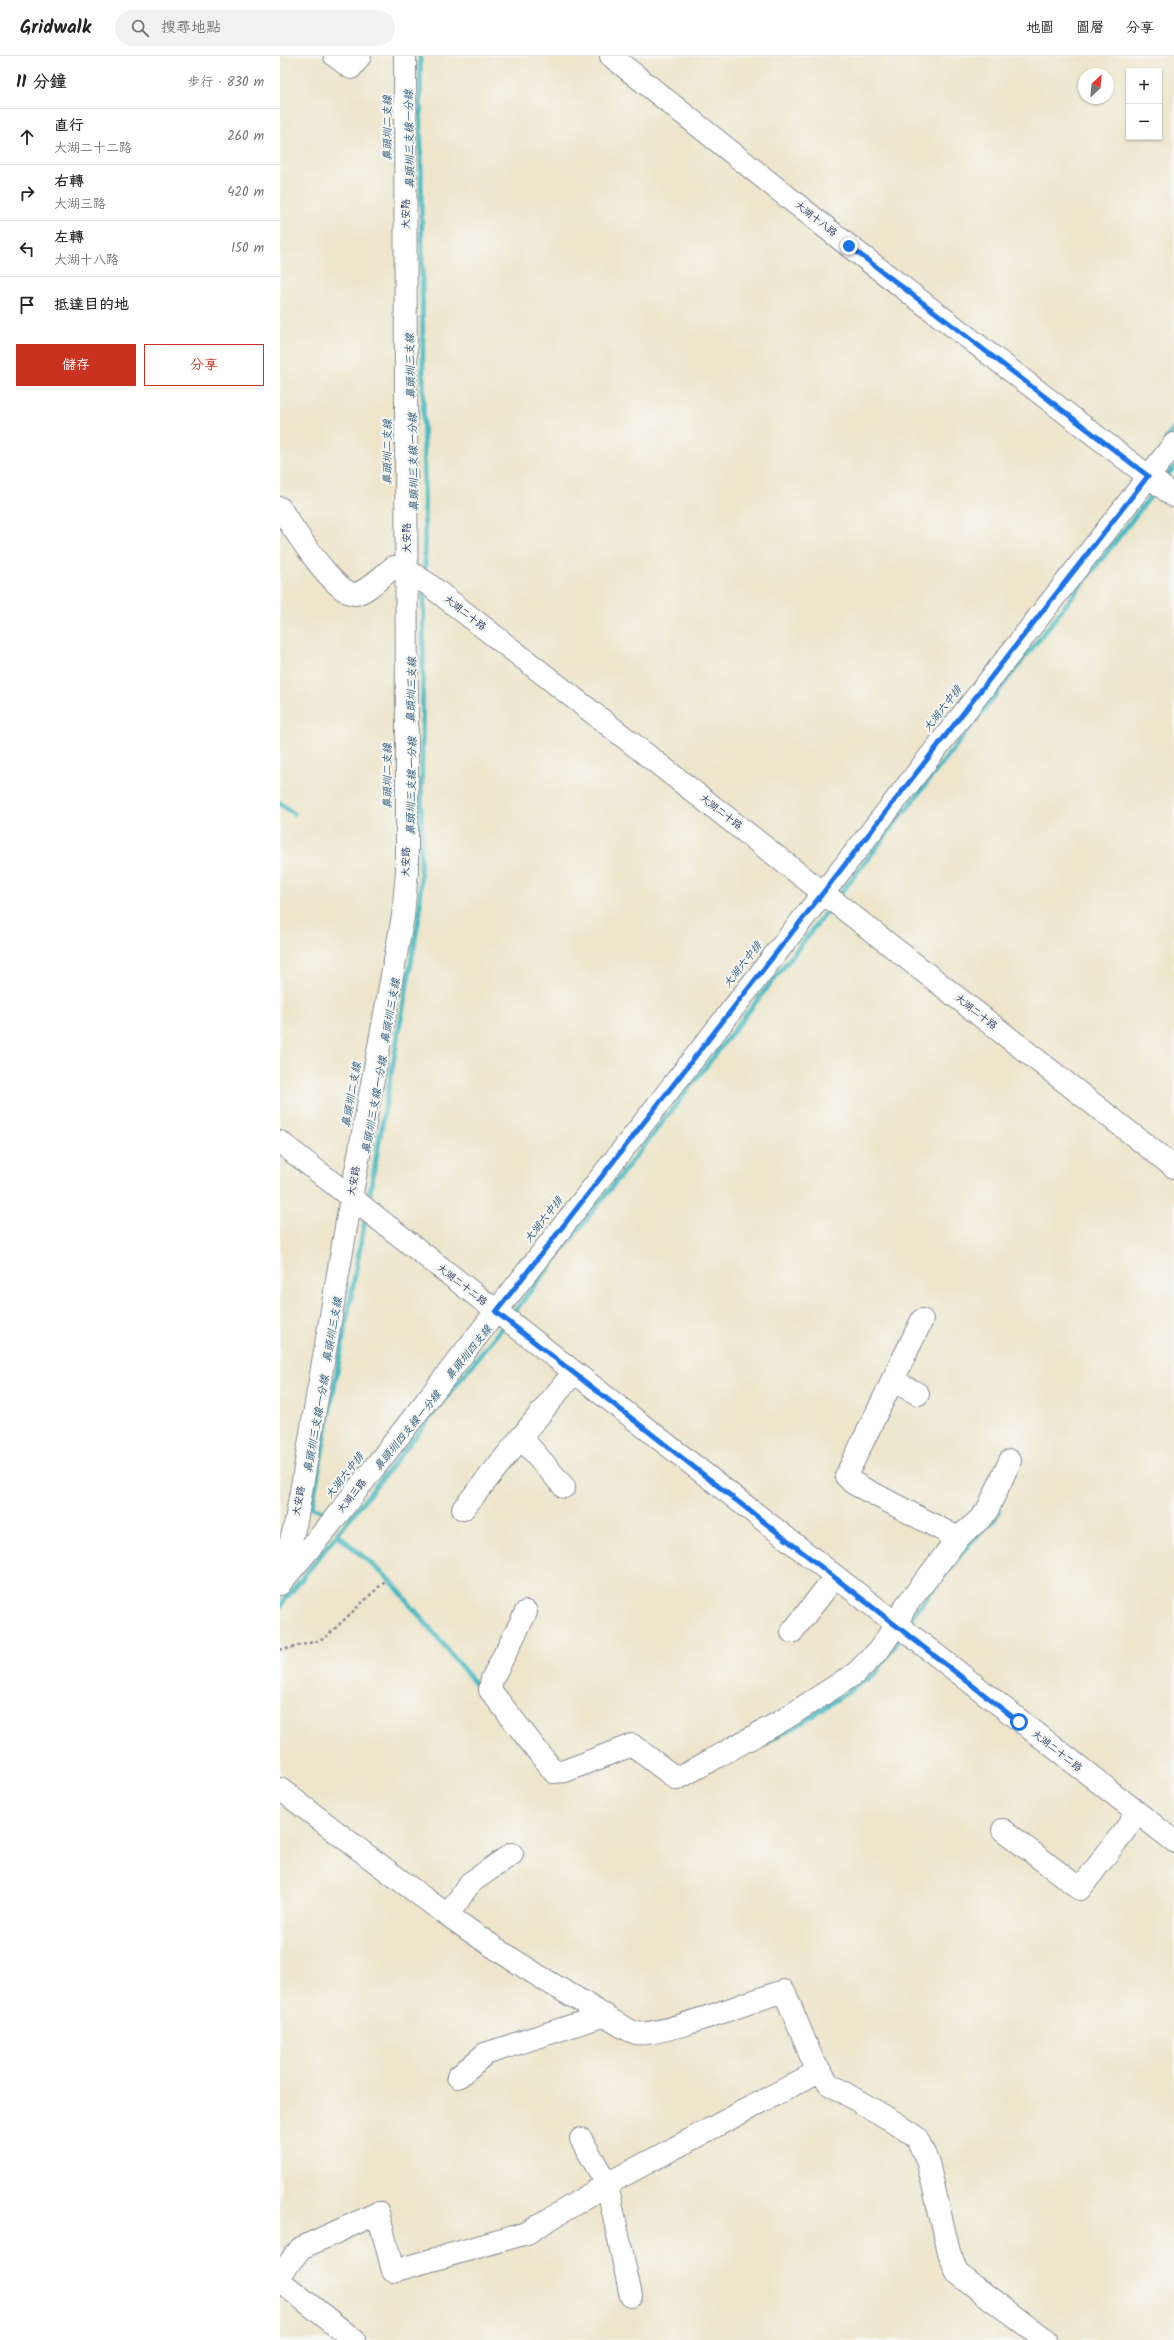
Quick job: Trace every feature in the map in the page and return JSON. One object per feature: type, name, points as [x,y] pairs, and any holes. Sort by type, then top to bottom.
[{"type":"street","points":[[335,56],[351,68],[360,56]]},
{"type":"street","name":"大安路","points":[[281,1583],[296,1520],[351,1198],[403,916],[407,871],[405,56]]},
{"type":"street","name":"大湖十八路","points":[[611,56],[849,246],[1174,496]]},
{"type":"street","name":"大湖三路","points":[[281,1583],[327,1528],[823,891],[1174,444]]},
{"type":"street","points":[[280,508],[310,553],[343,591],[353,594],[363,592],[394,567],[407,570]]},
{"type":"street","name":"大湖二十路","points":[[407,570],[428,584],[823,891],[1174,1167]]},
{"type":"street","name":"大湖二十二路","points":[[280,1142],[1174,1841]]},
{"type":"street","points":[[922,1320],[846,1476],[853,1483],[958,1538]]},
{"type":"street","points":[[463,1509],[574,1372]]},
{"type":"street","points":[[892,1380],[918,1394]]},
{"type":"street","points":[[521,1437],[564,1488]]},
{"type":"street","points":[[526,1612],[492,1680],[490,1690],[554,1772],[565,1771],[632,1744],[677,1779],[783,1720],[856,1673],[878,1651],[896,1625],[905,1607],[958,1538],[980,1519],[987,1510],[1010,1461]]},
{"type":"street","points":[[792,1632],[835,1577]]},
{"type":"street","points":[[280,1789],[448,1915],[537,1976],[636,2033],[656,2031],[784,1991],[819,2071],[829,2084],[896,2123],[917,2138],[928,2163],[949,2252],[957,2273],[1046,2340]]},
{"type":"street","points":[[1003,1830],[1080,1889],[1138,1813]]},
{"type":"street","points":[[448,1915],[470,1883],[512,1854]]},
{"type":"street","points":[[458,2077],[485,2054],[605,2015]]},
{"type":"street","points":[[280,2275],[301,2248],[378,2212],[394,2271],[527,2232],[607,2184],[819,2071]]},
{"type":"street","points":[[582,2139],[607,2184],[631,2296]]},
{"type":"street","points":[[280,2281],[354,2340]]},
{"type":"path","points":[[280,1649],[324,1638],[386,1580]]},
{"type":"waterway","name":"鼻頭圳三支線","points":[[420,56],[425,574]]},
{"type":"waterway","name":"大湖六中排","points":[[1166,439],[1174,429]]},
{"type":"waterway","name":"鼻頭圳四支線","points":[[1163,480],[1174,467]]},
{"type":"waterway","name":"鼻頭圳四支線","points":[[837,898],[1157,488]]},
{"type":"waterway","name":"鼻頭圳三支線","points":[[368,1204],[420,912],[424,588]]},
{"type":"waterway","points":[[280,803],[294,814]]},
{"type":"waterway","name":"鼻頭圳四支線一分線","points":[[511,1316],[831,906]]},
{"type":"waterway","name":"鼻頭圳三支線","points":[[312,1507],[366,1215]]},
{"type":"waterway","name":"鼻頭圳四支線一分線","points":[[280,1606],[505,1324]]},
{"type":"waterway","points":[[312,1507],[328,1513],[331,1510]]},
{"type":"waterway","points":[[911,1617],[971,1542],[995,1519],[999,1511]]},
{"type":"waterway","points":[[338,1535],[390,1580],[483,1693]]},
{"type":"waterway","points":[[749,1751],[794,1728],[876,1673],[902,1634]]},
{"type":"route","points":[[849,246],[1148,476],[496,1312],[1019,1722]]},
{"type":"water label","name":"鼻頭圳二支線","points":[[388,128]]},
{"type":"water label","name":"鼻頭圳三支線一分線","points":[[410,139]]},
{"type":"water label","name":"鼻頭圳二支線","points":[[388,452]]},
{"type":"water label","name":"鼻頭圳三支線一分線","points":[[414,462]]},
{"type":"water label","name":"鼻頭圳二支線","points":[[388,776]]},
{"type":"water label","name":"鼻頭圳三支線一分線","points":[[412,786]]},
{"type":"water label","name":"鼻頭圳二支線","points":[[352,1095]]},
{"type":"water label","name":"鼻頭圳三支線一分線","points":[[375,1105]]},
{"type":"water label","name":"鼻頭圳三支線一分線","points":[[317,1424]]}]
